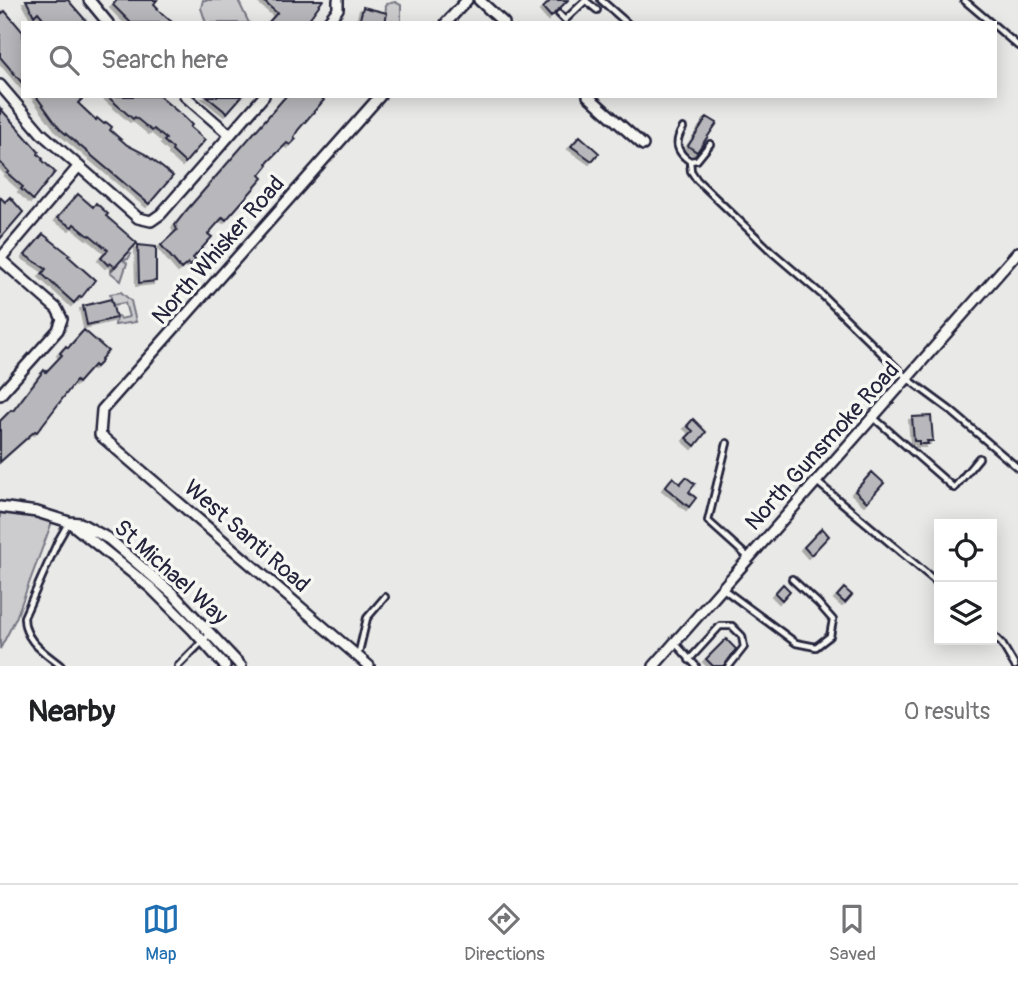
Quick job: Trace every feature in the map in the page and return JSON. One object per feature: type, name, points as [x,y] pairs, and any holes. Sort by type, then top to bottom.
[{"type":"street","points":[[89,0],[106,21]]},
{"type":"street","points":[[448,21],[467,0]]},
{"type":"street","points":[[479,0],[503,21]]},
{"type":"street","points":[[329,21],[338,9],[339,1]]},
{"type":"street","points":[[0,85],[41,133],[138,218],[151,221],[161,214],[262,98]]},
{"type":"street","points":[[187,98],[230,135]]},
{"type":"street","name":"North Whisker Road","points":[[100,435],[102,410],[378,98]]},
{"type":"street","points":[[590,98],[643,145]]},
{"type":"street","points":[[0,395],[58,330],[62,319],[57,309],[0,259],[79,166]]},
{"type":"street","name":"North Gunsmoke Road","points":[[654,666],[1018,252]]},
{"type":"street","name":"West Santi Road","points":[[100,435],[369,666]]},
{"type":"street","points":[[0,507],[37,512],[69,522]]},
{"type":"street","name":"St Michael Way","points":[[69,522],[89,526],[118,546],[212,632],[241,666]]},
{"type":"street","name":"St Michael Way","points":[[69,522],[151,588],[225,666]]},
{"type":"lane","points":[[559,14],[565,20],[585,0],[597,10]]},
{"type":"lane","points":[[601,0],[626,21]]},
{"type":"lane","points":[[964,0],[989,21]]},
{"type":"lane","points":[[997,28],[1018,46]]},
{"type":"lane","points":[[683,128],[676,143],[678,150],[690,162],[691,171],[697,180],[772,252],[821,294],[908,379],[950,410],[1018,468]]},
{"type":"lane","points":[[690,162],[697,160],[710,144]]},
{"type":"lane","points":[[874,418],[954,488],[979,458]]},
{"type":"lane","points":[[727,443],[708,521],[748,557]]},
{"type":"lane","points":[[816,481],[937,582]]},
{"type":"lane","points":[[61,666],[28,638],[24,617],[69,522]]},
{"type":"lane","points":[[721,587],[796,643],[816,647],[830,636],[833,621],[792,579]]},
{"type":"lane","points":[[358,657],[367,618],[385,597]]},
{"type":"lane","points":[[690,660],[720,626],[732,626],[742,636],[744,647],[729,666]]},
{"type":"lane","points":[[178,666],[212,632]]},
{"type":"lane","points":[[997,639],[1014,666]]},
{"type":"lane","points":[[674,642],[696,666]]},
{"type":"shaded area","points":[[203,0],[238,0],[248,21],[205,21],[201,8]]},
{"type":"shaded area","points":[[395,2],[401,5],[401,21],[385,21],[386,4]]},
{"type":"shaded area","points":[[128,252],[131,254],[128,259],[123,260],[127,263],[121,281],[110,272]]},
{"type":"shaded area","points":[[121,292],[131,301],[136,322],[115,325],[116,317],[129,317],[125,303],[113,305],[110,294]]},
{"type":"shaded area","points":[[0,513],[52,522],[16,618],[0,649]]},
{"type":"building","points":[[26,0],[68,0],[86,21],[45,21],[38,12],[34,16]]},
{"type":"building","points":[[117,0],[157,0],[154,4],[157,9],[171,21],[129,21],[113,5]]},
{"type":"building","points":[[262,0],[323,0],[307,21],[270,21],[277,13]]},
{"type":"building","points":[[551,0],[568,0],[551,17],[543,8]]},
{"type":"building","points":[[363,7],[387,13],[385,21],[360,21]]},
{"type":"building","points":[[5,11],[21,30],[21,82],[0,57],[0,15]]},
{"type":"building","points":[[37,98],[83,98],[78,103],[96,120],[97,118],[104,124],[106,122],[112,127],[110,130],[127,145],[145,154],[173,176],[149,204],[60,129]]},
{"type":"building","points":[[109,98],[161,98],[205,140],[185,163],[164,141],[166,139],[135,117],[133,119]]},
{"type":"building","points":[[208,98],[240,98],[227,113]]},
{"type":"building","points":[[284,98],[324,100],[298,130],[294,137],[296,139],[290,145],[287,143],[267,163],[260,175],[263,178],[226,220],[223,217],[208,234],[212,237],[193,258],[196,261],[181,269],[161,245],[177,230],[175,225]]},
{"type":"building","points":[[0,108],[55,172],[33,200],[0,162]]},
{"type":"building","points":[[707,117],[717,123],[697,152],[688,146]]},
{"type":"building","points":[[580,136],[599,153],[592,161],[571,146]]},
{"type":"building","points":[[78,194],[93,207],[96,203],[108,214],[106,216],[137,243],[115,267],[110,263],[108,265],[101,258],[108,250],[74,224],[72,227],[57,218]]},
{"type":"building","points":[[0,197],[5,202],[10,197],[23,212],[0,239]]},
{"type":"building","points":[[43,234],[70,255],[68,256],[95,280],[74,303],[42,274],[46,269],[25,255]]},
{"type":"building","points":[[138,245],[156,247],[156,281],[139,283]]},
{"type":"building","points":[[111,299],[116,318],[87,325],[83,306]]},
{"type":"building","points":[[84,330],[108,351],[102,361],[96,367],[94,365],[78,383],[76,381],[37,432],[0,462],[0,421],[13,411],[44,370],[46,372],[62,355],[60,353],[66,346],[68,348]]},
{"type":"building","points":[[931,416],[933,441],[919,444],[919,441],[914,441],[912,417]]},
{"type":"building","points":[[693,419],[706,432],[695,446],[686,438],[693,431],[687,426]]},
{"type":"building","points":[[872,472],[884,483],[867,502],[855,491]]},
{"type":"building","points":[[673,477],[680,484],[686,477],[695,484],[689,492],[696,498],[689,507],[665,487]]},
{"type":"building","points":[[822,528],[829,536],[811,555],[804,547]]},
{"type":"building","points":[[783,584],[790,591],[782,600],[775,593]]},
{"type":"building","points":[[844,588],[852,595],[845,603],[837,596]]},
{"type":"building","points":[[726,639],[736,649],[724,666],[713,666],[706,659]]}]
